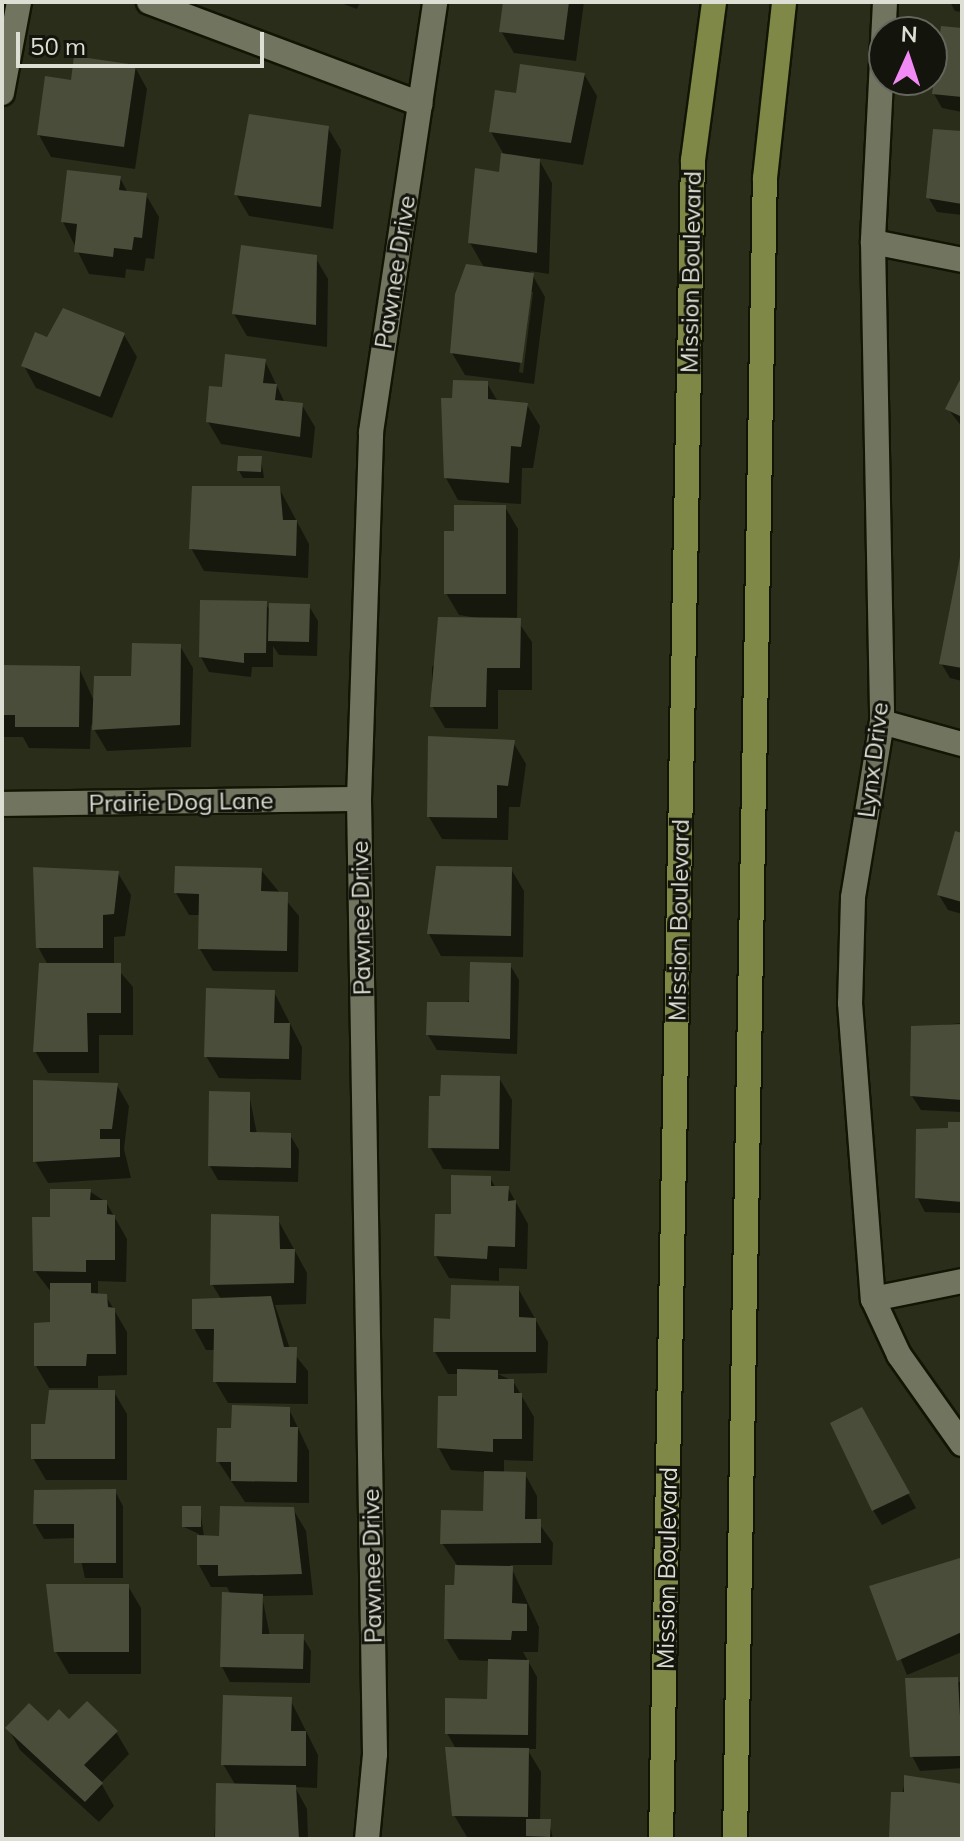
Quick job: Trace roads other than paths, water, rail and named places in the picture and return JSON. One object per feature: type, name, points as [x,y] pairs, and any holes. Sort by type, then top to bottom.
[{"type":"main road","name":"Mission Boulevard","points":[[661,1839],[693,160],[714,2]]},
{"type":"main road","points":[[735,1839],[765,178],[784,2]]},
{"type":"street","points":[[2,93],[19,2]]},
{"type":"street","points":[[149,2],[420,104]]},
{"type":"street","name":"Pawnee Drive","points":[[367,1839],[375,1754],[359,799],[371,432],[435,2]]},
{"type":"street","name":"Lynx Drive","points":[[885,2],[873,242],[882,722],[853,898],[850,1003],[873,1299],[899,1355],[962,1444]]},
{"type":"street","points":[[873,242],[962,260]]},
{"type":"street","points":[[882,722],[962,744]]},
{"type":"street","name":"Prairie Dog Lane","points":[[2,804],[359,799]]},
{"type":"street","points":[[873,1299],[962,1281]]}]
